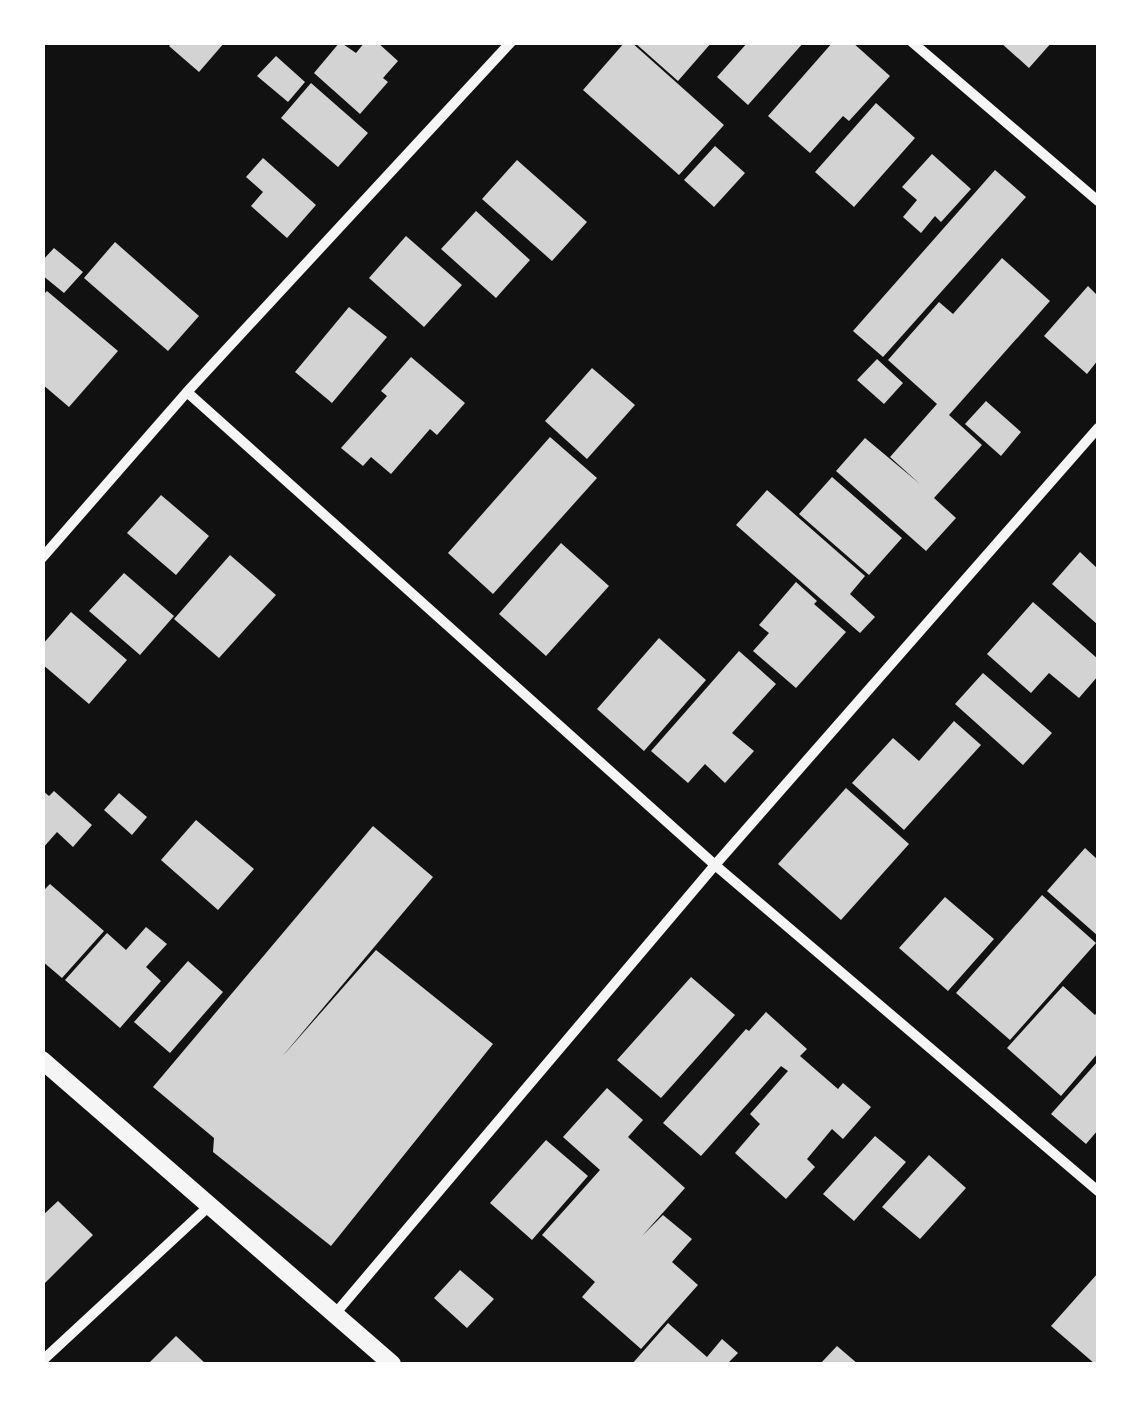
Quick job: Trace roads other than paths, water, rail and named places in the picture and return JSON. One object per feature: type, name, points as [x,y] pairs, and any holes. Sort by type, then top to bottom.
[{"type":"street","points":[[42,558],[186,392],[511,42]]},
{"type":"street","points":[[912,42],[1098,202]]},
{"type":"street","points":[[186,392],[715,864],[1098,1191]]},
{"type":"street","points":[[335,1314],[715,864],[1098,428]]},
{"type":"street","points":[[42,1060],[392,1364]]},
{"type":"street","points":[[42,1361],[208,1208]]}]
